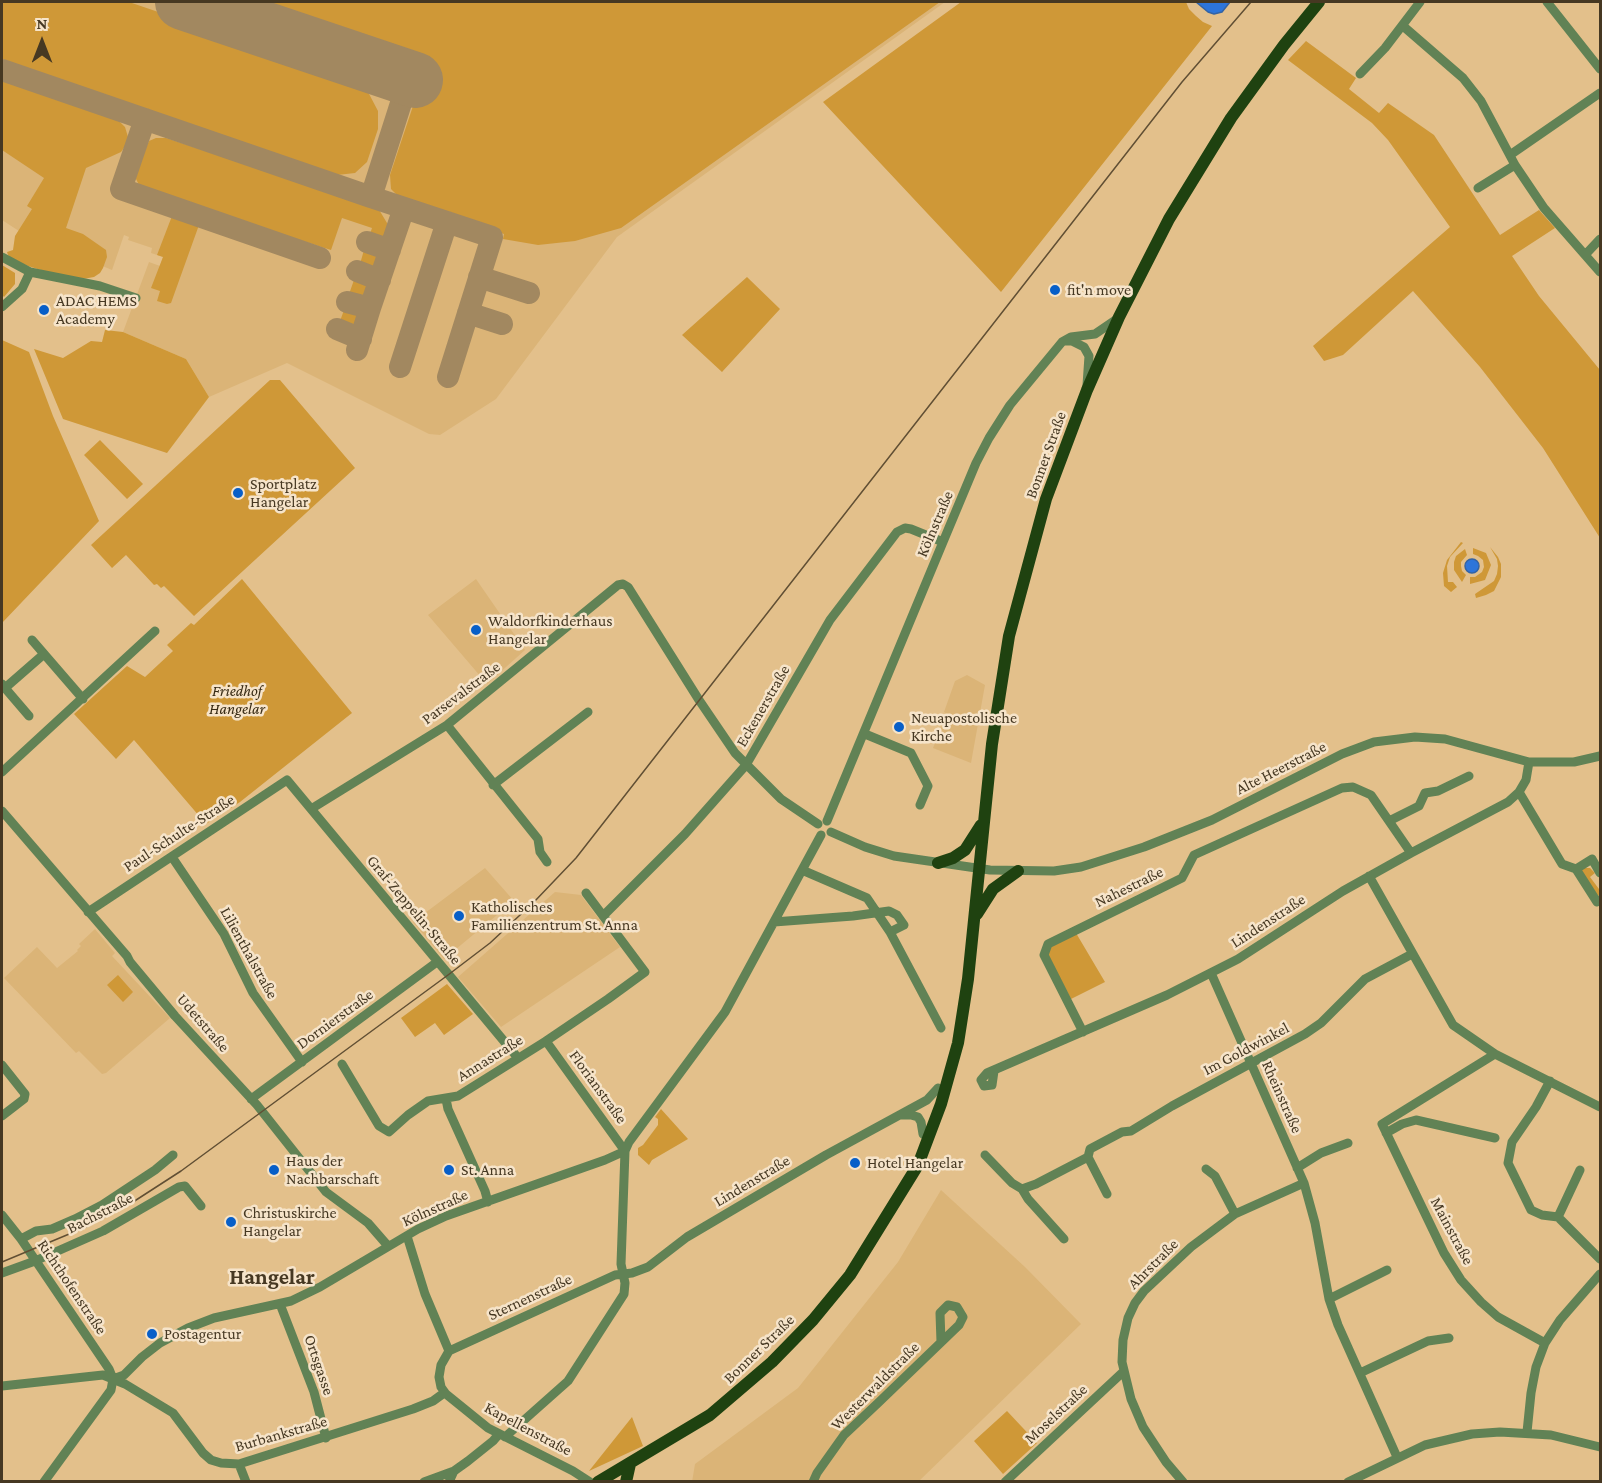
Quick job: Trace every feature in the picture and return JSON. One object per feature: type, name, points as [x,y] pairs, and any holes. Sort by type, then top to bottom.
[{"type":"main road","name":"Bonner Straße","points":[[598,1482],[710,1415],[772,1362],[813,1320],[850,1275],[918,1165],[941,1104],[958,1043],[968,980],[992,744],[1009,636],[1046,499],[1087,390],[1119,317],[1169,219],[1231,118],[1284,45],[1319,2]]},
{"type":"main road","points":[[938,863],[953,858],[965,850],[984,821]]},
{"type":"main road","points":[[975,917],[993,888],[1018,871]]},
{"type":"main road","name":"Bonner Straße","points":[[899,1195],[939,1088],[968,980]]},
{"type":"main road","points":[[626,1482],[630,1464]]},
{"type":"street","points":[[1360,74],[1385,48],[1420,2]]},
{"type":"street","points":[[1547,2],[1600,69]]},
{"type":"street","points":[[1403,26],[1463,78],[1481,101],[1515,165],[1544,208],[1600,272]]},
{"type":"street","points":[[1510,155],[1600,93]]},
{"type":"street","points":[[1478,188],[1515,165]]},
{"type":"street","points":[[1585,255],[1600,239]]},
{"type":"street","points":[[2,257],[30,272],[100,286],[136,298]]},
{"type":"street","points":[[2,307],[22,289],[30,272]]},
{"type":"street","points":[[1062,342],[1071,337],[1095,334],[1119,317]]},
{"type":"street","points":[[1062,342],[1072,341],[1084,347],[1089,356],[1087,390]]},
{"type":"street","name":"Kölnstraße","points":[[823,822],[865,734],[976,463],[1010,405],[1062,342]]},
{"type":"street","name":"Eckenerstraße","points":[[603,916],[685,834],[746,765],[830,620],[897,532],[905,528],[911,529],[943,542]]},
{"type":"street","name":"Parsevalstraße","points":[[311,809],[447,725],[618,585],[623,584],[628,587],[699,700],[735,753],[746,765]]},
{"type":"street","points":[[2,772],[154,631]]},
{"type":"street","points":[[32,640],[83,699]]},
{"type":"street","points":[[29,716],[3,686],[45,654]]},
{"type":"street","points":[[493,785],[588,712]]},
{"type":"street","points":[[447,725],[538,839],[540,852],[547,862]]},
{"type":"street","points":[[865,734],[910,753],[928,786],[920,805]]},
{"type":"street","name":"Alte Heerstraße","points":[[979,868],[1054,871],[1081,867],[1144,847],[1212,820],[1342,754],[1374,742],[1415,737],[1445,739],[1529,762],[1574,762],[1600,756]]},
{"type":"street","points":[[1529,762],[1526,780],[1519,792],[1562,864],[1576,869],[1597,902],[1600,900]]},
{"type":"street","points":[[746,765],[781,799],[831,824],[831,832]]},
{"type":"street","points":[[1389,821],[1419,806],[1425,793],[1438,791],[1469,776]]},
{"type":"street","name":"Graf-Zeppelin-Straße","points":[[287,780],[518,1058]]},
{"type":"street","name":"Paul-Schulte-Straße","points":[[88,912],[287,780]]},
{"type":"street","name":"Nahestraße","points":[[1083,1032],[1044,955],[1048,944],[1182,878],[1194,855],[1342,788],[1353,787],[1371,795],[1411,853]]},
{"type":"street","name":"Lindenstraße","points":[[994,1071],[1167,995],[1238,959],[1369,876],[1508,802],[1519,792]]},
{"type":"street","name":"Udetstraße","points":[[2,811],[127,956],[175,1017],[251,1099],[326,1192],[368,1223],[388,1246]]},
{"type":"street","points":[[821,835],[817,828],[823,822]]},
{"type":"street","points":[[831,832],[865,847],[894,856],[979,868]]},
{"type":"street","points":[[821,835],[825,836],[831,832]]},
{"type":"street","points":[[424,1482],[454,1471],[568,1381],[624,1294],[624,1273],[621,1264],[625,1152],[725,1012],[821,835]]},
{"type":"street","name":"Lilienthalstraße","points":[[172,857],[224,934],[241,971],[263,1009],[302,1062]]},
{"type":"street","points":[[1576,869],[1592,859],[1600,873]]},
{"type":"street","points":[[802,870],[867,898],[890,932],[941,1028]]},
{"type":"street","points":[[1369,876],[1453,1025],[1495,1054],[1600,1107]]},
{"type":"street","points":[[586,893],[603,916]]},
{"type":"street","points":[[774,922],[889,911],[897,915],[904,925],[890,932]]},
{"type":"street","name":"Annastraße","points":[[342,1064],[385,1131],[392,1131],[408,1114],[428,1101],[458,1096],[546,1041],[645,972],[603,916]]},
{"type":"street","name":"Im Goldwinkel","points":[[1022,1189],[1088,1157],[1090,1149],[1122,1132],[1131,1131],[1305,1034],[1321,1023],[1365,979],[1412,954]]},
{"type":"street","name":"Dornierstraße","points":[[251,1099],[437,963]]},
{"type":"street","name":"Rheinstraße","points":[[1211,973],[1304,1183],[1315,1223],[1329,1299],[1338,1325],[1397,1457]]},
{"type":"street","name":"Florianstraße","points":[[546,1041],[625,1152]]},
{"type":"street","points":[[1495,1054],[1382,1124],[1386,1133],[1402,1124],[1416,1120],[1495,1138]]},
{"type":"street","points":[[2,1065],[25,1094],[24,1099],[2,1116]]},
{"type":"street","points":[[1550,1081],[1536,1107],[1512,1142],[1508,1163],[1532,1210],[1542,1215],[1558,1217],[1600,1259]]},
{"type":"street","name":"Lindenstraße","points":[[624,1273],[632,1273],[648,1267],[687,1237],[826,1155],[927,1100],[939,1088]]},
{"type":"street","points":[[446,1099],[448,1109],[488,1202]]},
{"type":"street","points":[[897,1116],[918,1117],[923,1134]]},
{"type":"street","name":"Mainstraße","points":[[1386,1133],[1444,1253],[1461,1280],[1498,1317],[1545,1343]]},
{"type":"street","points":[[1297,1168],[1321,1153],[1348,1143]]},
{"type":"street","name":"Kölnstraße","points":[[44,1482],[111,1389],[113,1379],[124,1375],[160,1343],[188,1328],[214,1318],[280,1304],[320,1287],[388,1246],[446,1216],[625,1152]]},
{"type":"street","points":[[21,1239],[36,1231],[52,1229],[102,1205],[155,1170],[173,1155]]},
{"type":"street","points":[[985,1155],[1012,1183],[1022,1189],[1028,1199],[1064,1239]]},
{"type":"street","points":[[1088,1157],[1107,1194]]},
{"type":"street","points":[[1206,1169],[1215,1176],[1235,1214]]},
{"type":"street","points":[[1558,1217],[1580,1170]]},
{"type":"street","name":"Ahrstraße","points":[[1183,1482],[1166,1462],[1143,1427],[1131,1399],[1124,1372],[1124,1340],[1128,1318],[1135,1303],[1144,1292],[1180,1256],[1235,1214],[1304,1183]]},
{"type":"street","name":"Bachstraße","points":[[2,1273],[104,1231],[179,1187],[185,1186],[201,1206]]},
{"type":"street","name":"Richthofenstraße","points":[[2,1215],[21,1239],[113,1379]]},
{"type":"street","points":[[407,1236],[425,1294],[449,1351],[439,1371],[444,1393]]},
{"type":"street","points":[[1329,1299],[1387,1270]]},
{"type":"street","name":"Sternenstraße","points":[[449,1351],[615,1275],[624,1273]]},
{"type":"street","points":[[1527,1432],[1536,1367],[1545,1343],[1560,1320],[1600,1274]]},
{"type":"street","name":"Ortsgasse","points":[[280,1304],[314,1392],[327,1438]]},
{"type":"street","points":[[1360,1373],[1428,1341],[1449,1338]]},
{"type":"street","name":"Westerwaldstraße","points":[[813,1482],[844,1435],[941,1342]]},
{"type":"street","name":"Moselstraße","points":[[1009,1480],[1124,1372]]},
{"type":"street","points":[[2,1386],[103,1375],[113,1379]]},
{"type":"street","name":"Burbankstraße","points":[[113,1379],[173,1413],[203,1453],[212,1460],[239,1464],[327,1438],[428,1404],[444,1393]]},
{"type":"street","name":"Kapellenstraße","points":[[444,1393],[488,1428],[576,1472],[590,1482]]},
{"type":"street","points":[[1348,1482],[1425,1445],[1472,1434],[1527,1432],[1571,1438],[1600,1447]]},
{"type":"street","points":[[239,1464],[246,1482]]},
{"type":"street","points":[[449,1482],[454,1471]]},
{"type":"shaded area","points":[[2,2],[945,2],[617,237],[496,399],[440,435],[429,434],[287,363],[209,397],[186,359],[123,332],[149,262],[160,266],[163,257],[151,253],[152,248],[128,240],[129,237],[124,235],[112,270],[19,231],[2,220]]},
{"type":"shaded area","name":"Waldorfkinderhaus Hangelar","points":[[476,579],[525,650],[487,684],[428,615]]},
{"type":"shaded area","points":[[967,675],[985,685],[971,763],[933,748],[947,714],[944,712],[955,681]]},
{"type":"shaded area","name":"Katholisches Familienzentrum St. Anna","points":[[485,868],[514,901],[444,959],[413,922]]},
{"type":"shaded area","points":[[555,892],[581,895],[620,947],[501,1027],[458,977]]},
{"type":"shaded area","points":[[95,929],[115,953],[112,956],[170,1018],[102,1074],[79,1051],[76,1053],[4,978],[37,947],[57,968],[78,951],[81,946],[79,944]]},
{"type":"shaded area","points":[[941,1190],[1025,1267],[1081,1324],[919,1481],[692,1482],[695,1464],[798,1388],[898,1262]]},
{"type":"green space","points":[[2,2],[129,2],[354,79],[368,92],[378,111],[378,129],[367,162],[355,173],[337,175],[2,59]]},
{"type":"green space","points":[[243,2],[940,2],[621,228],[575,241],[538,245],[503,239],[504,234],[400,198],[391,189],[390,175],[427,64]]},
{"type":"green space","points":[[961,2],[1186,2],[1196,16],[1212,26],[1001,292],[823,102]]},
{"type":"green space","points":[[1306,41],[1356,78],[1349,89],[1379,113],[1388,103],[1434,135],[1500,235],[1539,210],[1555,228],[1512,256],[1539,296],[1600,370],[1600,538],[1543,448],[1480,367],[1413,291],[1343,355],[1324,361],[1313,346],[1450,227],[1388,140],[1372,123],[1288,60]]},
{"type":"green space","points":[[2,80],[119,121],[125,127],[128,137],[121,152],[86,168],[66,228],[83,234],[106,250],[107,257],[103,268],[94,277],[83,279],[44,271],[11,259],[8,255],[7,252],[13,250],[15,236],[32,209],[27,206],[44,178],[2,150]]},
{"type":"green space","points":[[166,138],[378,208],[390,228],[385,244],[374,240],[370,234],[372,228],[342,218],[331,250],[146,191],[140,187],[136,179],[136,171],[149,141]]},
{"type":"green space","points":[[172,216],[199,225],[171,303],[167,304],[157,301],[160,291],[151,288],[163,257],[157,255]]},
{"type":"green space","points":[[364,250],[371,250],[381,255],[374,274],[362,268],[360,264]]},
{"type":"green space","points":[[2,265],[15,273],[15,284],[4,297],[2,295]]},
{"type":"green space","points":[[359,277],[370,281],[364,304],[348,297],[354,280]]},
{"type":"green space","points":[[747,277],[780,309],[722,372],[682,335]]},
{"type":"green space","points":[[348,308],[361,314],[354,333],[339,324],[344,310]]},
{"type":"green space","points":[[105,330],[123,332],[186,359],[209,397],[167,453],[63,419],[34,349],[63,358],[91,341],[102,342]]},
{"type":"green space","points":[[2,340],[29,352],[53,416],[99,521],[2,623]]},
{"type":"green space","name":"Sportplatz Hangelar","points":[[270,380],[280,380],[355,468],[194,616],[164,586],[161,588],[157,584],[154,585],[126,555],[112,568],[91,545]]},
{"type":"green space","points":[[100,440],[143,484],[127,499],[84,455]]},
{"type":"green space","points":[[1461,542],[1463,543],[1450,557],[1447,566],[1448,582],[1453,582],[1457,587],[1451,592],[1444,586],[1443,573],[1447,560]]},
{"type":"green space","points":[[1490,547],[1501,564],[1501,577],[1494,591],[1476,598],[1475,594],[1494,581],[1497,574],[1497,559]]},
{"type":"green space","points":[[1473,548],[1486,553],[1491,565],[1485,580],[1470,584],[1470,577],[1475,577],[1482,572],[1484,567],[1483,560],[1473,554]]},
{"type":"green space","points":[[1465,549],[1467,555],[1461,562],[1461,566],[1466,575],[1462,582],[1454,570],[1454,562],[1456,556]]},
{"type":"green space","name":"Friedhof Hangelar","points":[[242,579],[352,713],[240,802],[206,824],[134,740],[116,759],[74,714],[127,666],[145,677],[173,651],[167,645],[191,623],[194,625]]},
{"type":"green space","points":[[1590,868],[1595,873],[1590,877],[1600,889],[1600,896],[1596,895],[1579,870]]},
{"type":"green space","points":[[1076,933],[1105,982],[1071,999],[1047,954],[1050,945]]},
{"type":"green space","points":[[118,975],[133,992],[123,1002],[107,985]]},
{"type":"green space","points":[[447,984],[473,1014],[444,1035],[435,1023],[415,1037],[401,1018]]},
{"type":"green space","points":[[661,1109],[688,1139],[652,1160],[649,1165],[638,1155],[638,1148],[643,1145],[658,1125],[658,1119],[655,1117]]},
{"type":"green space","points":[[1007,1411],[1037,1443],[1003,1474],[974,1441]]},
{"type":"green space","points":[[632,1417],[643,1446],[589,1471]]},
{"type":"water","points":[[1196,2],[1230,2],[1222,12],[1214,14]]},
{"type":"water","points":[[1469,559],[1475,559],[1479,566],[1475,573],[1469,573],[1465,569],[1465,563]]},
{"type":"taxiway","points":[[2,70],[371,197],[409,78]]},
{"type":"taxiway","points":[[145,119],[121,189],[320,258]]},
{"type":"taxiway","points":[[371,197],[492,237],[448,377]]},
{"type":"taxiway","points":[[357,350],[404,208]]},
{"type":"taxiway","points":[[400,367],[447,222]]},
{"type":"taxiway","points":[[367,242],[390,250]]},
{"type":"taxiway","points":[[357,271],[380,280]]},
{"type":"taxiway","points":[[479,277],[529,293]]},
{"type":"taxiway","points":[[347,302],[370,308]]},
{"type":"taxiway","points":[[468,313],[502,324]]},
{"type":"taxiway","points":[[337,329],[361,339]]},
{"type":"runway","points":[[183,2],[415,80]]},
{"type":"tram line","points":[[2,1262],[86,1227],[133,1202],[181,1171],[490,943],[534,902],[576,858],[1182,82],[1251,2]]},
{"type":"place","name":"fit'n move","points":[[1055,290]]},
{"type":"place","name":"ADAC HEMS Academy","points":[[44,310]]},
{"type":"place","name":"Sportplatz Hangelar","points":[[238,493]]},
{"type":"place","name":"Waldorfkinderhaus Hangelar","points":[[476,630]]},
{"type":"place","name":"Neuapostolische Kirche","points":[[899,727]]},
{"type":"place","name":"Katholisches Familienzentrum St. Anna","points":[[459,916]]},
{"type":"place","name":"Hotel Hangelar","points":[[855,1163]]},
{"type":"place","name":"Haus der Nachbarschaft","points":[[274,1170]]},
{"type":"place","name":"St. Anna","points":[[449,1170]]},
{"type":"place","name":"Christuskirche Hangelar","points":[[231,1222]]},
{"type":"place","name":"Postagentur","points":[[152,1334]]},
{"type":"district","name":"Hangelar","points":[[272,1277]]}]
